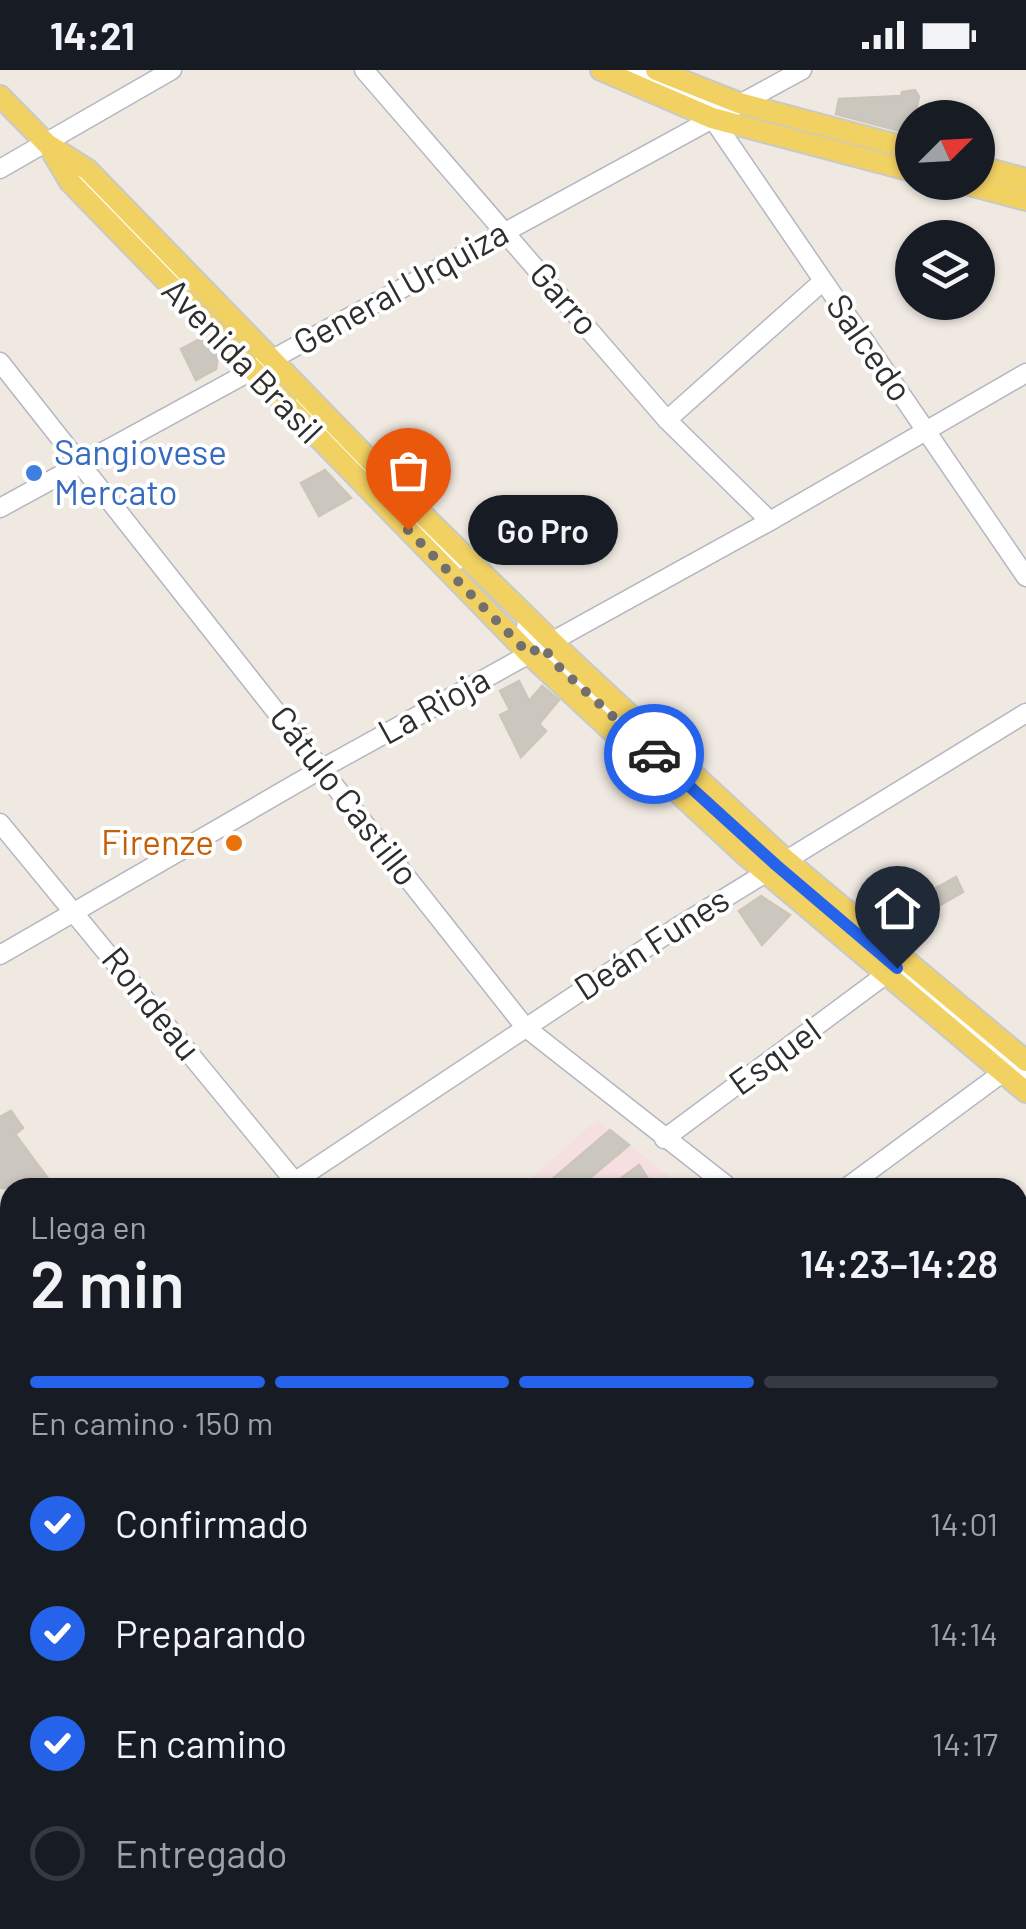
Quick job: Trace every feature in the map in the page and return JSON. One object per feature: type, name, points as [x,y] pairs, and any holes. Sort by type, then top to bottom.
[{"type":"main road","points":[[601,70],[895,162]]},
{"type":"main road","points":[[666,73],[725,111],[895,146]]},
{"type":"main road","name":"Avenida Brasil","points":[[0,96],[47,144],[70,182],[263,365],[541,647],[886,975],[1020,1065]]},
{"type":"main road","points":[[995,170],[1026,178]]},
{"type":"main road","points":[[995,190],[1026,197]]},
{"type":"main road","name":"Avenida Brasil","points":[[775,866],[1020,1065],[1026,1092]]},
{"type":"street","points":[[0,169],[172,70]]},
{"type":"street","name":"Garro","points":[[364,70],[667,420],[770,521]]},
{"type":"street","points":[[630,70],[725,111]]},
{"type":"street","name":"General Urquiza","points":[[0,508],[802,70]]},
{"type":"street","name":"Salcedo","points":[[725,111],[824,282],[1026,577]]},
{"type":"street","points":[[995,187],[1026,197]]},
{"type":"street","points":[[667,420],[824,282]]},
{"type":"street","name":"Cátulo Castillo","points":[[0,362],[525,1027],[717,1178]]},
{"type":"street","name":"La Rioja","points":[[0,955],[323,768],[770,521],[1026,373]]},
{"type":"street","name":"Deán Funes","points":[[303,1178],[525,1027],[775,866],[1026,713]]},
{"type":"street","name":"Rondeau","points":[[0,823],[76,912],[287,1178]]},
{"type":"street","name":"Esquel","points":[[664,1139],[886,975]]},
{"type":"street","points":[[860,1178],[1020,1065]]},
{"type":"shaded area","points":[[597,1120],[671,1178],[531,1178]]},
{"type":"building","points":[[915,90],[919,97],[895,100],[895,130],[836,114],[839,99],[901,96],[902,92]]},
{"type":"building","points":[[200,339],[218,356],[216,369],[196,380],[181,349]]},
{"type":"building","points":[[325,470],[351,498],[319,516],[301,483]]},
{"type":"building","points":[[519,681],[529,701],[542,686],[559,700],[539,724],[546,731],[521,757],[500,715],[510,710],[500,691]]},
{"type":"building","points":[[956,877],[963,892],[896,930],[882,918]]},
{"type":"building","points":[[761,896],[790,915],[762,945],[739,911]]},
{"type":"building","points":[[11,1111],[23,1128],[15,1134],[48,1178],[0,1178],[0,1117]]},
{"type":"building","points":[[610,1130],[629,1145],[590,1178],[554,1178]]},
{"type":"building","points":[[639,1165],[647,1178],[621,1178]]},
{"type":"way so far","points":[[408,530],[529,654],[542,646],[560,668],[654,754]]},
{"type":"place","name":"Sangiovese Mercato","points":[[34,473]]},
{"type":"place","name":"Go Pro","points":[[408,530]]},
{"type":"place","name":"Firenze","points":[[234,843]]},
{"type":"route","points":[[654,754],[897,968]]}]
